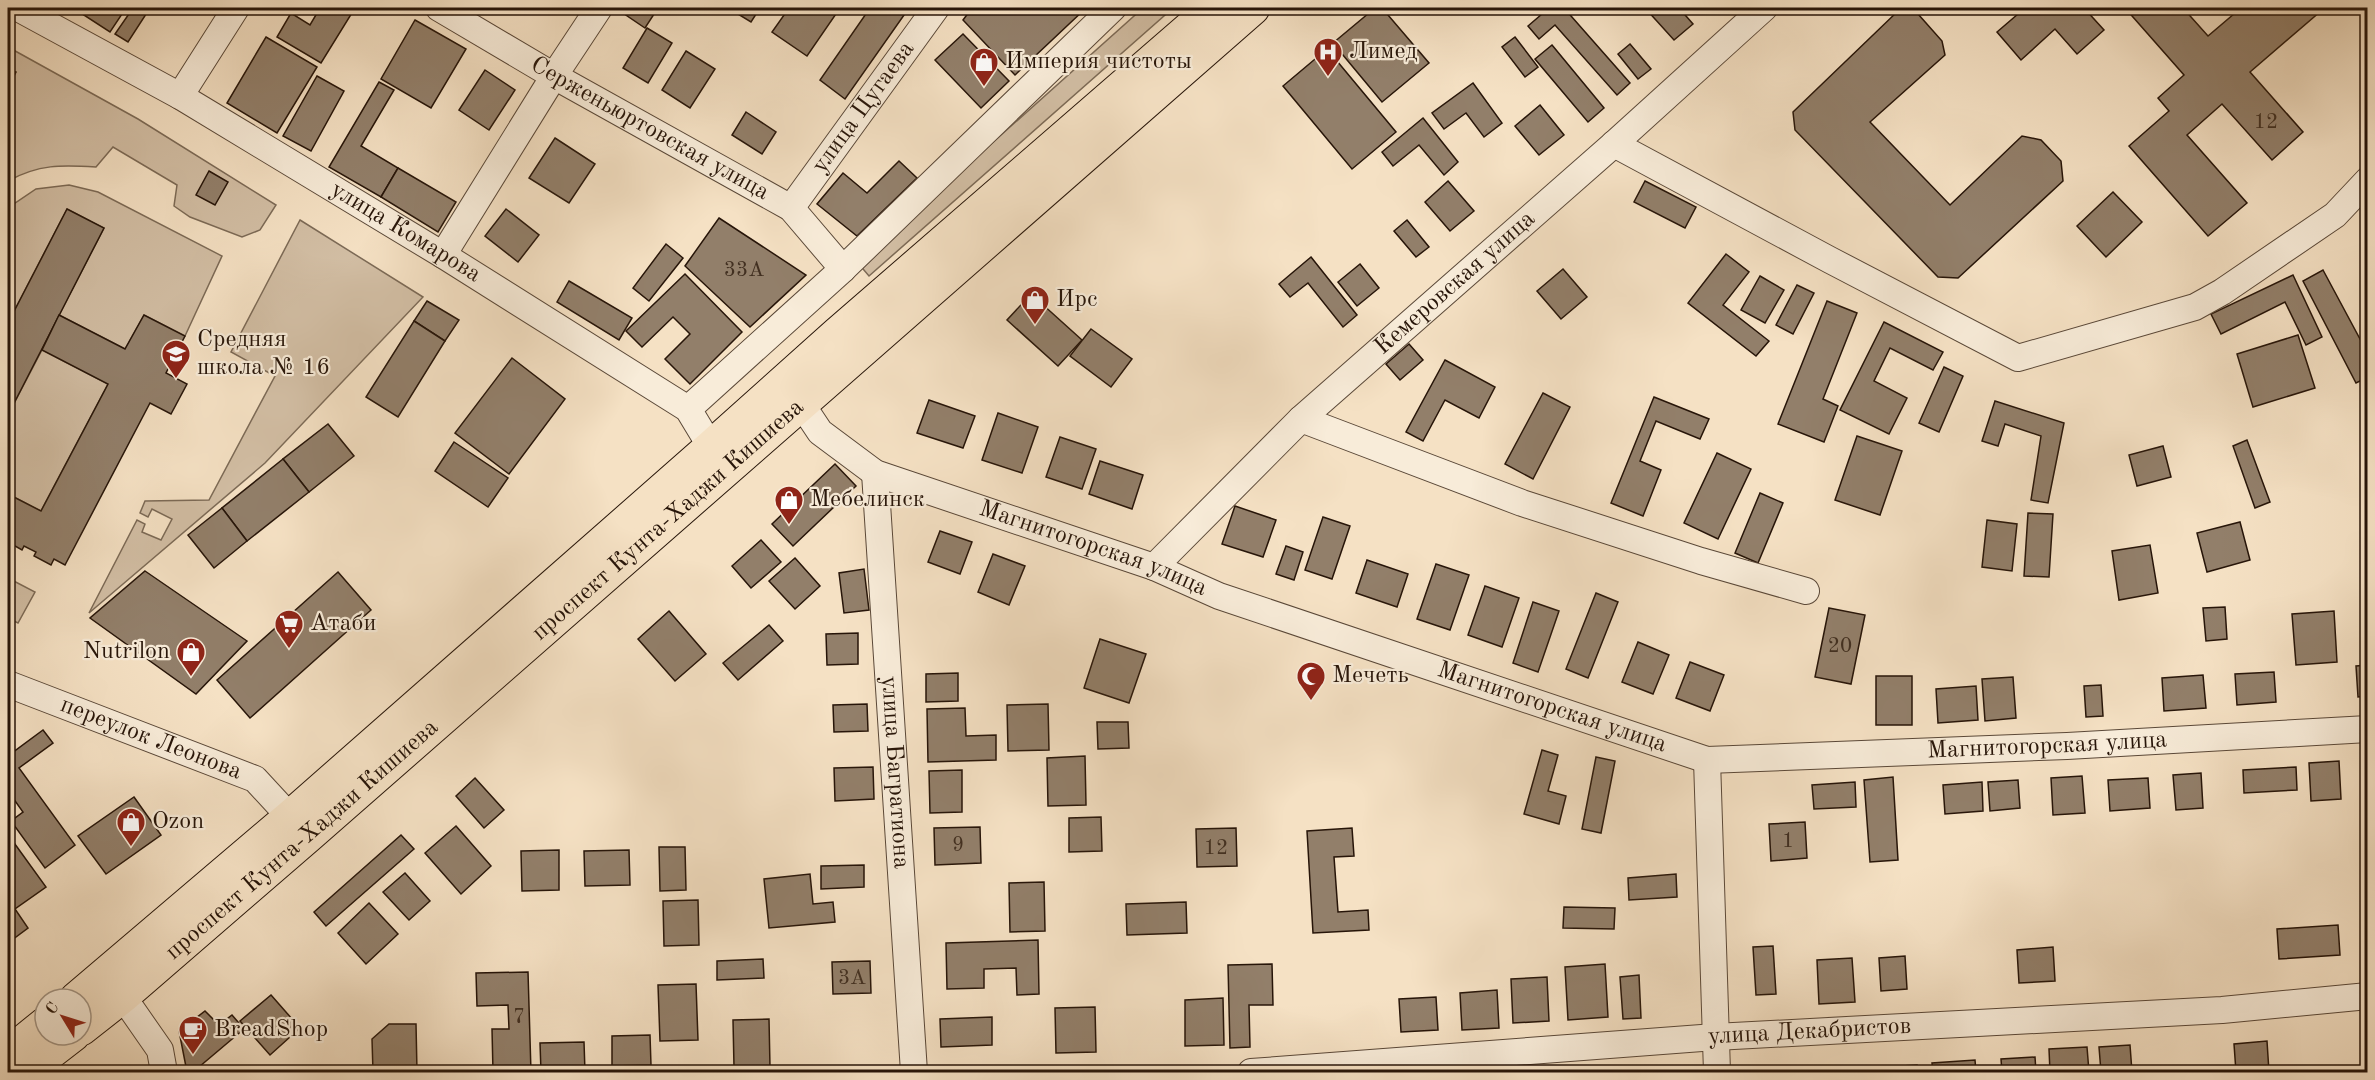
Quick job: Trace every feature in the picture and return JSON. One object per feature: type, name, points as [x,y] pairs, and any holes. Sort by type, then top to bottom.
[{"type":"main road","name":"проспект Кунта-Хаджи Кишиева","points":[[299,826],[837,334],[1213,8]]},
{"type":"main road","name":"проспект Кунта-Хаджи Кишиева","points":[[93,1013],[115,985],[299,826],[679,512],[1253,8]]},
{"type":"main road","name":"проспект Кунта-Хаджи Кишиева","points":[[93,993],[115,985]]},
{"type":"main road","points":[[8,1054],[33,1034]]},
{"type":"main road","points":[[25,1072],[57,1047]]},
{"type":"street","name":"улица Комарова","points":[[18,8],[180,96],[443,255],[688,409],[711,447]]},
{"type":"street","points":[[180,96],[236,8]]},
{"type":"street","name":"Серженьюртовская улица","points":[[439,8],[554,76],[791,208],[843,269]]},
{"type":"street","points":[[443,255],[599,8]]},
{"type":"street","name":"улица Цугаева","points":[[791,208],[936,8]]},
{"type":"street","points":[[688,409],[843,269],[1113,8]]},
{"type":"street","name":"Кемеровская улица","points":[[1154,567],[1301,419],[1614,144],[1764,8]]},
{"type":"street","points":[[1614,144],[2018,358],[2195,307],[2223,292],[2335,215],[2367,180]]},
{"type":"street","points":[[802,405],[837,334]]},
{"type":"street","name":"Магнитогорская улица","points":[[802,405],[820,432],[875,473],[1154,567],[1219,596],[1707,760],[2055,746],[2367,729]]},
{"type":"street","points":[[1301,419],[1522,503],[1701,561],[1806,591]]},
{"type":"street","points":[[679,512],[711,447]]},
{"type":"street","name":"улица Багратиона","points":[[875,473],[914,1072]]},
{"type":"street","name":"переулок Леонова","points":[[8,684],[255,779],[299,826]]},
{"type":"street","points":[[1707,760],[1717,1072]]},
{"type":"street","points":[[115,985],[160,1050],[164,1072]]},
{"type":"street","name":"улица Декабристов","points":[[1251,1072],[1715,1037],[2222,1010],[2367,996]]},
{"type":"shaded area","points":[[1143,8],[1173,8],[869,276],[858,263]]},
{"type":"shaded area","points":[[8,47],[138,119],[276,205],[260,230],[242,237],[190,217],[174,206],[177,185],[113,147],[96,167],[50,167],[30,171],[8,181]]},
{"type":"shaded area","points":[[69,185],[98,192],[222,256],[185,336],[144,315],[125,349],[59,315],[104,228],[67,209],[8,323],[8,208],[36,189]]},
{"type":"shaded area","points":[[300,220],[423,297],[265,463],[89,613],[137,520],[145,524],[142,532],[161,540],[172,519],[152,509],[148,517],[140,513],[145,501],[209,500],[275,376],[231,352]]},
{"type":"shaded area","points":[[42,350],[108,384],[41,511],[8,494],[8,415]]},
{"type":"shaded area","points":[[8,578],[35,592],[18,623],[8,618]]},
{"type":"building","points":[[73,8],[126,8],[110,32]]},
{"type":"building","points":[[133,8],[150,8],[128,42],[115,34]]},
{"type":"building","points":[[320,8],[355,8],[321,63],[277,37],[291,13],[310,25]]},
{"type":"building","points":[[622,8],[658,8],[645,28],[620,11]]},
{"type":"building","points":[[728,8],[760,8],[751,22]]},
{"type":"building","points":[[789,8],[833,8],[838,11],[807,56],[772,32]]},
{"type":"building","points":[[870,8],[909,8],[845,99],[820,80]]},
{"type":"building","points":[[972,8],[1086,8],[1015,75],[963,20]]},
{"type":"building","points":[[1375,8],[1382,8],[1429,63],[1382,102],[1333,43]]},
{"type":"building","points":[[1549,8],[1564,8],[1630,83],[1617,95],[1555,25],[1539,39],[1528,26]]},
{"type":"building","points":[[1645,8],[1679,8],[1693,24],[1674,40]]},
{"type":"building","points":[[2025,8],[2084,8],[2104,30],[2077,54],[2055,29],[2021,60],[1997,32]]},
{"type":"building","points":[[2125,8],[2183,8],[2208,36],[2241,8],[2318,8],[2321,11],[2250,72],[2303,132],[2272,160],[2222,104],[2187,135],[2247,203],[2208,236],[2129,146],[2169,111],[2158,98],[2184,75]]},
{"type":"building","points":[[1899,10],[1918,14],[1942,41],[1945,55],[1870,122],[1950,205],[2022,136],[2041,140],[2061,161],[2063,181],[1958,278],[1938,277],[1795,130],[1793,112]]},
{"type":"building","points":[[415,20],[466,49],[431,108],[381,79]]},
{"type":"building","points":[[647,28],[672,43],[648,83],[623,68]]},
{"type":"building","points":[[963,34],[1009,81],[981,108],[935,60]]},
{"type":"building","points":[[266,37],[317,67],[277,133],[227,103]]},
{"type":"building","points":[[1515,37],[1538,67],[1525,77],[1502,47]]},
{"type":"building","points":[[1630,44],[1651,69],[1638,79],[1618,54]]},
{"type":"building","points":[[1552,45],[1604,108],[1588,122],[1535,59]]},
{"type":"building","points":[[1327,49],[1396,132],[1352,169],[1283,86]]},
{"type":"building","points":[[686,51],[715,69],[690,108],[662,90]]},
{"type":"building","points":[[8,68],[16,72],[8,88]]},
{"type":"building","points":[[485,70],[515,90],[489,130],[459,110]]},
{"type":"building","points":[[317,76],[344,91],[311,151],[283,136]]},
{"type":"building","points":[[379,82],[394,90],[361,146],[398,168],[381,197],[329,167]]},
{"type":"building","points":[[1473,83],[1502,123],[1484,137],[1466,113],[1444,129],[1432,113]]},
{"type":"building","points":[[1540,105],[1564,135],[1539,155],[1515,126]]},
{"type":"building","points":[[746,112],[776,132],[762,154],[732,135]]},
{"type":"building","points":[[1423,118],[1458,162],[1444,175],[1419,145],[1393,166],[1382,152]]},
{"type":"building","points":[[555,138],[595,164],[569,203],[529,178]]},
{"type":"building","points":[[899,161],[917,178],[857,236],[817,204],[843,173],[867,193]]},
{"type":"building","points":[[398,168],[456,202],[438,232],[381,197]]},
{"type":"building","points":[[209,171],[228,182],[215,205],[196,195]]},
{"type":"building","points":[[1448,181],[1474,211],[1450,231],[1425,202]]},
{"type":"building","points":[[1645,181],[1696,207],[1685,228],[1634,202]]},
{"type":"building","points":[[2113,192],[2142,222],[2106,257],[2077,226]]},
{"type":"building","points":[[67,209],[104,228],[8,415],[8,323]]},
{"type":"building","points":[[506,209],[539,235],[518,262],[485,236]]},
{"type":"building","points":[[719,218],[806,275],[750,327],[685,266]]},
{"type":"building","points":[[1407,220],[1429,247],[1416,257],[1394,231]]},
{"type":"building","points":[[666,244],[683,258],[649,301],[633,288]]},
{"type":"building","points":[[1726,254],[1749,272],[1723,305],[1769,341],[1756,356],[1688,303]]},
{"type":"building","points":[[1311,257],[1357,315],[1343,327],[1308,283],[1290,297],[1279,284]]},
{"type":"building","points":[[1360,264],[1379,288],[1357,306],[1338,282]]},
{"type":"building","points":[[1563,269],[1587,297],[1561,319],[1537,291]]},
{"type":"building","points":[[2323,270],[2368,354],[2368,377],[2356,383],[2303,281]]},
{"type":"building","points":[[685,274],[742,332],[690,384],[665,359],[690,334],[673,317],[642,347],[626,331]]},
{"type":"building","points":[[2293,275],[2322,337],[2306,345],[2285,302],[2221,334],[2211,314]]},
{"type":"building","points":[[1760,276],[1784,290],[1765,323],[1741,310]]},
{"type":"building","points":[[569,281],[632,318],[619,340],[557,302]]},
{"type":"building","points":[[1797,285],[1814,293],[1793,334],[1776,325]]},
{"type":"building","points":[[1031,294],[1082,340],[1058,366],[1007,320]]},
{"type":"building","points":[[427,301],[459,320],[445,341],[414,321]]},
{"type":"building","points":[[1827,301],[1857,313],[1823,399],[1838,406],[1824,442],[1778,424]]},
{"type":"building","points":[[59,315],[125,349],[144,315],[185,336],[166,373],[187,384],[171,414],[150,403],[65,565],[54,559],[51,565],[34,556],[36,552],[24,546],[22,550],[8,542],[8,494],[41,511],[108,384],[42,350]]},
{"type":"building","points":[[414,321],[445,341],[398,417],[366,397]]},
{"type":"building","points":[[1884,322],[1943,352],[1933,370],[1890,348],[1874,381],[1907,398],[1889,434],[1840,410]]},
{"type":"building","points":[[1091,329],[1132,359],[1111,387],[1070,356]]},
{"type":"building","points":[[2298,335],[2315,388],[2253,407],[2237,354]]},
{"type":"building","points":[[1409,344],[1423,360],[1400,380],[1386,364]]},
{"type":"building","points":[[512,358],[565,399],[509,474],[455,433]]},
{"type":"building","points":[[1445,360],[1495,387],[1479,418],[1445,400],[1423,441],[1406,432]]},
{"type":"building","points":[[1944,367],[1963,376],[1939,432],[1919,423]]},
{"type":"building","points":[[1543,393],[1570,407],[1533,479],[1505,464]]},
{"type":"building","points":[[1654,397],[1709,419],[1700,439],[1656,421],[1640,461],[1661,470],[1643,516],[1611,503]]},
{"type":"building","points":[[929,400],[975,416],[963,448],[917,433]]},
{"type":"building","points":[[1995,401],[2064,423],[2048,503],[2031,500],[2041,436],[2005,424],[1998,446],[1982,441]]},
{"type":"building","points":[[998,413],[1038,427],[1022,473],[982,460]]},
{"type":"building","points":[[328,424],[354,456],[309,492],[283,459]]},
{"type":"building","points":[[1857,436],[1902,451],[1880,515],[1835,500]]},
{"type":"building","points":[[1060,437],[1096,449],[1082,489],[1046,477]]},
{"type":"building","points":[[2247,440],[2270,502],[2255,508],[2233,446]]},
{"type":"building","points":[[454,442],[508,478],[488,507],[435,471]]},
{"type":"building","points":[[2163,446],[2171,477],[2137,486],[2129,455]]},
{"type":"building","points":[[1717,453],[1751,469],[1718,539],[1684,523]]},
{"type":"building","points":[[283,459],[309,492],[247,541],[222,508]]},
{"type":"building","points":[[1100,461],[1143,475],[1132,509],[1089,494]]},
{"type":"building","points":[[835,464],[856,486],[793,546],[772,524]]},
{"type":"building","points":[[1760,493],[1783,503],[1758,563],[1735,553]]},
{"type":"building","points":[[1235,506],[1276,520],[1263,557],[1222,544]]},
{"type":"building","points":[[222,508],[247,541],[214,568],[188,535]]},
{"type":"building","points":[[2028,513],[2053,514],[2049,577],[2024,576]]},
{"type":"building","points":[[1323,517],[1350,526],[1332,579],[1305,570]]},
{"type":"building","points":[[1987,520],[2017,524],[2012,571],[1982,567]]},
{"type":"building","points":[[2240,522],[2250,560],[2207,572],[2197,533]]},
{"type":"building","points":[[940,531],[972,542],[960,574],[928,562]]},
{"type":"building","points":[[761,540],[781,562],[751,588],[732,566]]},
{"type":"building","points":[[2150,545],[2158,593],[2119,600],[2112,551]]},
{"type":"building","points":[[1286,546],[1303,552],[1294,580],[1276,574]]},
{"type":"building","points":[[993,554],[1025,566],[1009,605],[978,592]]},
{"type":"building","points":[[795,558],[820,586],[795,609],[769,581]]},
{"type":"building","points":[[1367,560],[1408,574],[1397,607],[1356,593]]},
{"type":"building","points":[[1436,564],[1469,575],[1450,630],[1417,619]]},
{"type":"building","points":[[864,569],[869,610],[844,613],[839,573]]},
{"type":"building","points":[[145,571],[247,641],[196,694],[90,618]]},
{"type":"building","name":"Атаби","points":[[338,572],[371,610],[250,718],[217,680]]},
{"type":"building","points":[[1485,586],[1519,598],[1502,647],[1468,635]]},
{"type":"building","points":[[1596,593],[1618,602],[1588,678],[1566,669]]},
{"type":"building","points":[[1533,602],[1559,611],[1538,672],[1513,663]]},
{"type":"building","points":[[2225,607],[2227,639],[2206,641],[2203,608]]},
{"type":"building","points":[[1829,608],[1865,615],[1851,684],[1815,677]]},
{"type":"building","points":[[669,611],[706,654],[675,681],[638,639]]},
{"type":"building","points":[[2334,611],[2337,662],[2296,665],[2292,614]]},
{"type":"building","points":[[769,625],[783,641],[738,680],[723,663]]},
{"type":"building","points":[[858,633],[858,664],[827,665],[826,634]]},
{"type":"building","points":[[1100,639],[1146,654],[1129,703],[1084,688]]},
{"type":"building","points":[[1638,642],[1669,655],[1653,694],[1622,682]]},
{"type":"building","points":[[1690,662],[1724,675],[1710,711],[1676,698]]},
{"type":"building","points":[[2368,665],[2368,696],[2358,697],[2356,666]]},
{"type":"building","points":[[2274,672],[2276,702],[2237,705],[2235,674]]},
{"type":"building","points":[[958,673],[958,701],[926,702],[926,674]]},
{"type":"building","points":[[2203,675],[2206,708],[2164,711],[2162,678]]},
{"type":"building","points":[[1876,676],[1912,676],[1912,725],[1876,725]]},
{"type":"building","points":[[2013,677],[2016,718],[1985,721],[1982,679]]},
{"type":"building","points":[[2101,685],[2103,716],[2086,717],[2084,686]]},
{"type":"building","points":[[1976,686],[1978,720],[1938,723],[1936,689]]},
{"type":"building","points":[[867,704],[868,731],[834,732],[833,705]]},
{"type":"building","points":[[1048,704],[1049,750],[1008,751],[1007,705]]},
{"type":"building","points":[[965,708],[966,736],[996,735],[996,760],[928,762],[927,709]]},
{"type":"building","points":[[1097,722],[1128,722],[1129,748],[1098,749]]},
{"type":"building","points":[[43,730],[53,743],[19,768],[75,845],[45,868],[11,821],[23,812],[8,791],[8,756]]},
{"type":"building","points":[[1542,750],[1558,755],[1548,791],[1566,796],[1559,824],[1524,814]]},
{"type":"building","points":[[2363,754],[2368,754],[2368,793],[2366,793]]},
{"type":"building","points":[[1085,756],[1086,805],[1048,806],[1047,758]]},
{"type":"building","points":[[1596,757],[1615,761],[1601,833],[1582,829]]},
{"type":"building","points":[[2339,761],[2341,799],[2311,801],[2309,763]]},
{"type":"building","points":[[873,767],[874,799],[835,801],[834,768]]},
{"type":"building","points":[[2296,767],[2297,790],[2244,793],[2243,770]]},
{"type":"building","points":[[962,770],[962,812],[930,813],[929,771]]},
{"type":"building","points":[[2201,773],[2203,808],[2176,810],[2173,775]]},
{"type":"building","points":[[2082,776],[2085,813],[2053,815],[2051,778]]},
{"type":"building","points":[[1893,777],[1898,860],[1870,862],[1864,780]]},
{"type":"building","points":[[475,778],[504,810],[484,828],[456,796]]},
{"type":"building","points":[[2148,778],[2150,808],[2110,811],[2108,780]]},
{"type":"building","points":[[2018,780],[2020,808],[1990,811],[1988,782]]},
{"type":"building","points":[[1855,782],[1856,807],[1814,809],[1812,785]]},
{"type":"building","points":[[1982,782],[1983,811],[1945,814],[1943,785]]},
{"type":"building","points":[[134,797],[161,835],[106,874],[78,836]]},
{"type":"building","points":[[1101,817],[1102,851],[1069,852],[1069,818]]},
{"type":"building","points":[[1805,822],[1807,858],[1771,861],[1769,824]]},
{"type":"building","points":[[456,826],[491,866],[461,894],[425,853]]},
{"type":"building","points":[[980,827],[981,863],[935,865],[934,828]]},
{"type":"building","points":[[1236,828],[1237,866],[1197,867],[1196,829]]},
{"type":"building","points":[[1352,828],[1354,856],[1334,857],[1338,912],[1368,910],[1369,930],[1313,933],[1307,831]]},
{"type":"building","points":[[401,835],[414,849],[326,926],[314,912]]},
{"type":"building","points":[[12,840],[46,887],[15,909],[28,928],[12,940],[8,934],[8,843]]},
{"type":"building","points":[[659,847],[685,847],[686,890],[660,891]]},
{"type":"building","points":[[559,850],[559,890],[522,891],[521,851]]},
{"type":"building","points":[[629,850],[630,885],[585,886],[584,851]]},
{"type":"building","points":[[864,865],[864,887],[821,889],[821,866]]},
{"type":"building","points":[[405,873],[430,901],[409,920],[383,892]]},
{"type":"building","points":[[810,874],[813,904],[833,902],[835,922],[769,928],[764,879]]},
{"type":"building","points":[[1676,874],[1677,897],[1629,900],[1628,878]]},
{"type":"building","points":[[1044,882],[1045,931],[1010,932],[1009,883]]},
{"type":"building","points":[[698,900],[699,945],[664,946],[663,901]]},
{"type":"building","points":[[1186,902],[1187,933],[1127,935],[1126,904]]},
{"type":"building","points":[[369,903],[398,934],[366,964],[338,933]]},
{"type":"building","points":[[1564,907],[1615,908],[1614,929],[1563,928]]},
{"type":"building","points":[[2338,925],[2340,955],[2279,959],[2277,929]]},
{"type":"building","points":[[1038,940],[1039,994],[1017,995],[1016,968],[984,969],[984,988],[947,989],[946,943]]},
{"type":"building","points":[[1773,946],[1776,994],[1756,995],[1753,947]]},
{"type":"building","points":[[2053,947],[2055,981],[2019,983],[2017,950]]},
{"type":"building","points":[[1905,956],[1907,989],[1881,991],[1879,958]]},
{"type":"building","points":[[1852,958],[1855,1002],[1819,1004],[1817,960]]},
{"type":"building","points":[[763,959],[764,978],[717,980],[717,961]]},
{"type":"building","points":[[870,961],[871,993],[833,994],[832,962]]},
{"type":"building","points":[[1272,964],[1273,1005],[1249,1005],[1250,1047],[1230,1048],[1228,965]]},
{"type":"building","points":[[1605,964],[1608,1017],[1568,1020],[1565,967]]},
{"type":"building","points":[[528,972],[531,1072],[493,1072],[492,1029],[509,1029],[508,1005],[477,1006],[476,973]]},
{"type":"building","points":[[1639,975],[1641,1018],[1623,1019],[1620,977]]},
{"type":"building","points":[[1547,977],[1549,1021],[1513,1023],[1511,979]]},
{"type":"building","points":[[696,984],[698,1040],[660,1041],[658,985]]},
{"type":"building","points":[[1497,990],[1499,1028],[1462,1030],[1460,993]]},
{"type":"building","points":[[271,995],[300,1028],[270,1055],[240,1021]]},
{"type":"building","points":[[1436,997],[1438,1030],[1401,1032],[1399,999]]},
{"type":"building","points":[[1223,998],[1224,1045],[1185,1046],[1185,1000]]},
{"type":"building","points":[[1095,1007],[1096,1052],[1056,1053],[1055,1008]]},
{"type":"building","points":[[205,1011],[219,1025],[232,1015],[244,1029],[193,1072],[187,1072],[179,1031]]},
{"type":"building","points":[[992,1017],[992,1045],[941,1047],[940,1019]]},
{"type":"building","points":[[769,1019],[770,1067],[734,1067],[733,1020]]},
{"type":"building","points":[[389,1024],[416,1024],[417,1072],[373,1072],[372,1039]]},
{"type":"building","points":[[650,1035],[651,1065],[612,1066],[612,1036]]},
{"type":"building","points":[[2267,1041],[2269,1072],[2236,1072],[2234,1044]]},
{"type":"building","points":[[584,1042],[585,1072],[541,1072],[540,1043]]},
{"type":"building","points":[[2130,1045],[2132,1072],[2101,1072],[2099,1047]]},
{"type":"building","points":[[2087,1047],[2089,1072],[2050,1072],[2049,1049]]},
{"type":"building","points":[[2035,1057],[2036,1072],[2002,1072],[2001,1059]]},
{"type":"building","points":[[1975,1060],[1976,1072],[1933,1072],[1932,1063]]},
{"type":"building","points":[[1917,1065],[1917,1072],[1886,1072],[1885,1067]]},
{"type":"building","points":[[1842,1067],[1843,1072],[1817,1072],[1816,1069]]},
{"type":"place","name":"Лимед","points":[[1328,78]]},
{"type":"place","name":"Империя чистоты","points":[[984,88]]},
{"type":"place","name":"Ирс","points":[[1035,326]]},
{"type":"place","name":"Средняя школа № 16","points":[[176,380]]},
{"type":"place","name":"Мебелинск","points":[[789,526]]},
{"type":"place","name":"Атаби","points":[[289,650]]},
{"type":"place","name":"Nutrilon","points":[[191,678]]},
{"type":"place","name":"Мечеть","points":[[1311,702]]},
{"type":"place","name":"Ozon","points":[[131,848]]},
{"type":"place","name":"BreadShop","points":[[193,1056]]}]
